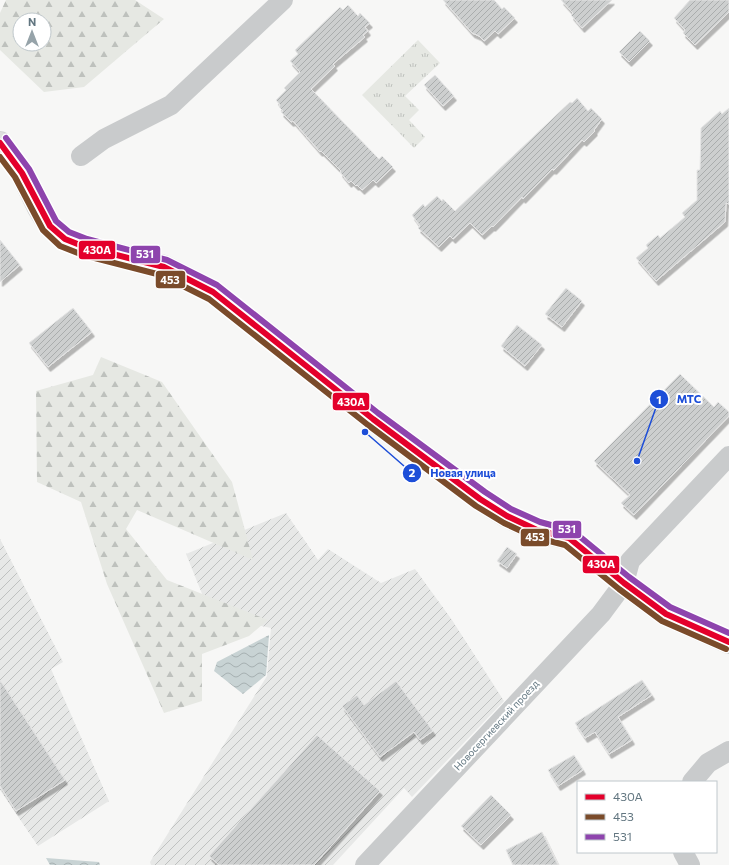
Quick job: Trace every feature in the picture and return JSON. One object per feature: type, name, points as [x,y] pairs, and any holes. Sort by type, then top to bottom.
[{"type":"main road","points":[[0,143],[22,173],[39,208],[50,226],[65,239],[92,249],[164,267],[213,292],[373,419],[480,499],[507,516],[537,530],[568,538],[624,583],[666,614],[729,642]]},
{"type":"street","points":[[81,156],[104,139],[171,105],[283,0]]},
{"type":"street","points":[[624,583],[630,561],[729,456]]},
{"type":"street","name":"Новосергиевский проезд","points":[[365,865],[601,614],[624,583]]},
{"type":"street","points":[[693,781],[708,763],[729,751]]},
{"type":"street","points":[[684,853],[690,865]]},
{"type":"shaded area","points":[[286,513],[318,560],[328,549],[381,583],[415,569],[452,620],[504,701],[412,797],[404,788],[333,865],[151,865],[150,862],[267,676],[271,628],[211,616],[186,554]]},
{"type":"shaded area","points":[[0,539],[63,662],[51,669],[109,801],[38,846],[0,790]]},
{"type":"green space","points":[[6,0],[135,0],[164,19],[84,87],[44,92],[0,50],[0,13]]},
{"type":"green space","points":[[418,40],[440,63],[405,96],[419,110],[409,120],[425,137],[414,148],[362,95]]},
{"type":"green space","points":[[101,357],[162,382],[232,482],[253,560],[137,510],[126,529],[167,580],[268,620],[249,636],[202,654],[202,701],[164,713],[107,584],[81,502],[37,482],[36,391],[93,375]]},
{"type":"water","points":[[269,635],[266,675],[243,694],[214,671],[217,662]]},
{"type":"water","points":[[46,858],[99,862],[100,865],[50,865]]},
{"type":"building","points":[[443,0],[494,0],[502,9],[504,7],[515,18],[498,34],[495,31],[484,41],[479,36],[472,33]]},
{"type":"building","points":[[561,0],[612,0],[582,28],[571,15],[573,13]]},
{"type":"building","points":[[690,0],[729,0],[729,12],[695,45],[683,33],[685,30],[674,18]]},
{"type":"building","points":[[348,5],[358,16],[360,13],[370,23],[365,27],[368,31],[363,35],[365,37],[333,64],[335,66],[311,89],[379,159],[382,156],[393,167],[376,183],[373,180],[362,190],[351,181],[349,183],[340,172],[341,171],[321,151],[320,152],[293,121],[291,122],[281,112],[283,111],[279,107],[280,105],[276,100],[286,90],[284,88],[300,72],[290,61],[298,54],[295,50],[340,7],[343,10]]},
{"type":"building","points":[[640,31],[650,41],[629,62],[619,52]]},
{"type":"building","points":[[435,75],[454,96],[443,106],[424,85]]},
{"type":"building","points":[[577,98],[588,111],[591,108],[602,119],[594,130],[595,131],[584,142],[582,140],[554,170],[552,169],[523,199],[522,197],[493,227],[492,226],[482,235],[470,223],[453,239],[450,236],[439,247],[418,228],[420,226],[412,215],[423,204],[425,207],[437,196],[442,201],[443,199],[455,211],[570,102],[572,103]]},
{"type":"building","points":[[729,108],[729,204],[726,203],[725,222],[656,281],[636,258],[648,248],[646,245],[658,235],[660,238],[685,217],[682,213],[697,200],[697,170],[700,170],[701,128],[720,111],[722,114]]},
{"type":"building","points":[[0,240],[20,265],[0,282]]},
{"type":"building","points":[[566,288],[582,301],[562,327],[545,314]]},
{"type":"building","points":[[73,308],[92,332],[48,367],[29,343]]},
{"type":"building","points":[[517,325],[542,345],[525,366],[501,346]]},
{"type":"building","points":[[680,374],[714,407],[718,402],[729,412],[729,416],[634,515],[621,503],[630,495],[594,461]]},
{"type":"building","points":[[507,547],[517,554],[507,568],[497,561]]},
{"type":"building","points":[[0,680],[65,780],[16,811],[0,786]]},
{"type":"building","points":[[642,680],[652,695],[618,717],[632,740],[609,754],[595,732],[585,738],[575,723]]},
{"type":"building","points":[[396,681],[433,731],[420,740],[414,732],[380,757],[342,706],[357,695],[364,705]]},
{"type":"building","points":[[317,735],[380,791],[314,865],[219,865],[209,856]]},
{"type":"building","points":[[574,755],[583,770],[558,786],[548,770]]},
{"type":"building","points":[[491,795],[511,815],[481,845],[461,826]]},
{"type":"building","points":[[542,832],[558,865],[513,865],[506,850]]},
{"type":"transit line","name":"531","points":[[6,138],[29,169],[56,221],[69,232],[87,239],[167,260],[217,285],[378,413],[485,492],[511,509],[540,522],[573,531],[629,577],[670,607],[729,633]]},
{"type":"transit line","name":"430А","points":[[0,143],[22,173],[50,226],[65,239],[85,247],[164,267],[213,292],[373,419],[480,499],[507,516],[537,530],[569,538],[624,583],[666,614],[729,642]]},
{"type":"transit line","name":"453","points":[[0,157],[15,177],[43,230],[60,246],[83,255],[161,275],[209,299],[368,425],[476,506],[504,523],[534,537],[565,545],[619,589],[662,621],[726,649]]},
{"type":"place","name":"Новая улица","points":[[365,432]]},
{"type":"place","name":"МТС","points":[[637,461]]}]
